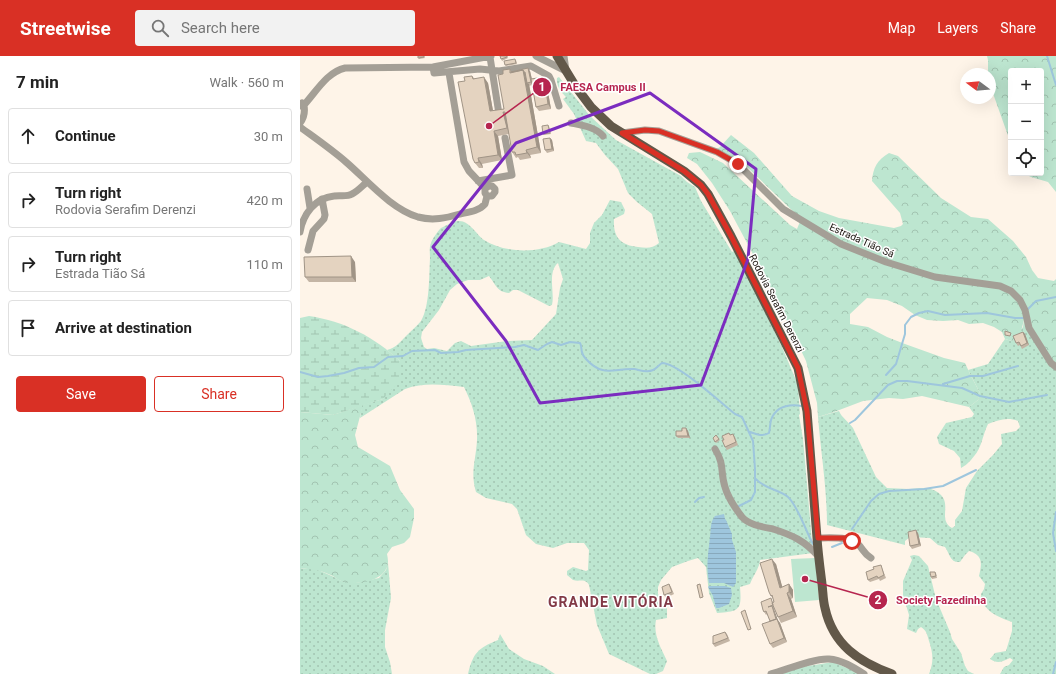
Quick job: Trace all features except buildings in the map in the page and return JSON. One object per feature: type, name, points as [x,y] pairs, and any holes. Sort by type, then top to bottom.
[{"type":"main road","name":"Rodovia Serafim Derenzi","points":[[557,56],[591,107],[611,126],[684,171],[701,185],[708,194],[731,236],[798,368],[807,411],[818,538],[818,556],[825,608],[831,626],[840,641],[854,656],[874,668],[892,674]]},
{"type":"street","points":[[300,123],[304,114],[301,104],[338,69],[433,67],[477,60],[490,56],[499,114]]},
{"type":"street","points":[[536,56],[566,71]]},
{"type":"street","points":[[564,56],[566,71]]},
{"type":"street","points":[[477,60],[480,69]]},
{"type":"street","points":[[433,67],[434,73],[449,73],[480,69],[492,70],[526,66],[534,67],[549,76],[552,80],[560,106]]},
{"type":"street","points":[[300,126],[346,162],[367,182],[404,210],[417,217],[430,219],[444,218],[478,209],[485,204],[487,196],[494,195],[495,189],[494,187],[489,186],[485,188],[466,167],[464,162],[449,73]]},
{"type":"street","points":[[571,123],[583,125],[600,132],[603,136]]},
{"type":"street","name":"Estrada Tião Sá","points":[[622,133],[645,130],[659,131],[717,152],[738,164],[783,209],[841,244],[886,262],[917,270],[935,277],[1000,286],[1011,291],[1020,300],[1026,310],[1029,328],[1051,363],[1056,367]]},
{"type":"street","points":[[478,181],[512,175],[505,138]]},
{"type":"street","points":[[300,232],[303,218],[310,208],[322,199],[352,194],[367,182]]},
{"type":"street","points":[[307,189],[310,208]]},
{"type":"street","points":[[308,250],[314,231],[325,215],[322,199]]},
{"type":"street","points":[[715,449],[721,459],[724,486],[728,496],[743,518],[758,526],[773,529],[800,539],[810,546],[818,556]]},
{"type":"street","points":[[818,538],[845,538],[858,543],[865,554],[871,558]]},
{"type":"street","points":[[771,674],[827,659],[848,664],[864,674]]},
{"type":"highlighted area","points":[[650,93],[756,169],[748,259],[701,385],[540,403],[506,341],[433,247],[516,143]]},
{"type":"green space","points":[[987,56],[1056,56],[1056,192],[1048,182],[1029,176],[1044,176],[1044,68],[1008,68],[1008,136],[996,102],[996,68],[988,68]]},
{"type":"green space","points":[[559,77],[590,116],[616,140],[681,176],[695,187],[701,201],[732,252],[734,251],[757,295],[798,385],[799,415],[803,439],[813,553],[760,560],[758,569],[750,584],[740,587],[740,601],[738,608],[717,613],[709,593],[706,567],[698,558],[672,567],[661,580],[658,587],[658,594],[667,608],[667,618],[656,620],[655,626],[658,641],[667,661],[663,671],[656,674],[650,674],[609,654],[597,625],[589,585],[584,581],[575,581],[567,575],[567,571],[573,567],[586,571],[588,570],[589,550],[584,543],[567,543],[553,548],[536,544],[526,535],[517,509],[512,504],[486,498],[476,492],[473,472],[477,440],[477,426],[470,399],[464,387],[420,385],[405,389],[360,418],[362,405],[383,399],[400,361],[387,350],[400,343],[421,321],[424,315],[428,290],[430,246],[434,237],[441,228],[454,222],[462,221],[469,225],[484,240],[511,250],[542,249],[559,242],[586,249],[590,243],[590,233],[594,223],[602,215],[610,200],[621,202],[625,210],[624,214],[614,219],[616,235],[622,242],[632,246],[646,248],[659,243],[652,214],[628,193],[618,169],[596,143],[586,141],[574,114],[563,99],[566,97],[558,86],[557,78]],"holes":[[[558,263],[563,279],[556,314],[532,340],[507,341],[471,346],[461,341],[455,343],[447,351],[434,348],[427,349],[424,347],[421,338],[422,332],[439,310],[450,290],[457,284],[468,280],[480,280],[489,276],[497,288],[502,291],[509,293],[513,290],[518,290],[549,306],[552,305],[553,300],[553,272]]]},
{"type":"green space","points":[[731,135],[754,153],[792,196],[819,211],[839,218],[894,228],[903,224],[900,213],[872,181],[873,172],[876,165],[881,158],[889,153],[898,156],[941,198],[971,217],[988,219],[1013,241],[1026,257],[1032,270],[1038,278],[1054,281],[1056,279],[1056,365],[1026,318],[1024,320],[1020,335],[1012,341],[1005,339],[1002,332],[994,327],[983,323],[969,324],[958,320],[927,320],[915,315],[902,306],[887,300],[867,298],[850,314],[850,324],[868,327],[905,344],[944,358],[965,363],[980,393],[978,400],[969,407],[922,396],[903,399],[889,398],[863,401],[818,417],[817,403],[806,361],[772,290],[730,211],[712,183],[697,164],[687,158],[689,153],[700,152],[723,163],[790,225],[797,229],[801,219],[747,167],[715,150],[720,147]]},
{"type":"green space","points":[[309,316],[322,318],[358,331],[390,352],[400,361],[401,375],[398,382],[383,399],[333,415],[300,412],[300,318]]},
{"type":"green space","points":[[1026,318],[1056,365],[1056,674],[1000,674],[1004,667],[1009,665],[1013,660],[1010,658],[997,662],[990,659],[995,653],[1006,651],[1012,631],[1012,622],[991,612],[984,604],[981,594],[985,584],[979,576],[981,563],[979,557],[974,553],[969,551],[960,562],[957,562],[952,560],[945,547],[938,545],[930,538],[910,537],[905,541],[905,545],[827,525],[825,484],[818,417],[839,411],[853,428],[876,477],[887,488],[928,488],[939,493],[945,503],[945,519],[947,524],[952,528],[955,526],[955,520],[962,511],[966,488],[977,471],[1002,444],[1001,434],[1016,431],[1020,427],[1018,421],[1010,419],[999,420],[988,424],[978,451],[971,460],[961,468],[960,458],[954,451],[939,444],[937,437],[946,423],[972,417],[974,414],[969,407],[978,400],[980,393],[968,370],[988,364],[1005,339],[1012,341],[1023,327],[1024,320]]},
{"type":"green space","points":[[362,405],[355,435],[358,447],[390,466],[400,490],[414,509],[414,518],[410,537],[404,543],[392,547],[387,554],[388,565],[383,573],[366,582],[352,583],[338,580],[321,571],[313,569],[300,569],[300,412],[333,415]]},
{"type":"green space","points":[[910,556],[919,556],[928,566],[936,599],[952,639],[961,653],[968,671],[974,674],[929,674],[932,665],[932,658],[926,633],[921,627],[916,633],[907,629],[909,615],[903,595],[903,581],[912,560]]},
{"type":"green space","points":[[815,558],[819,600],[795,602],[791,559]]},
{"type":"green space","points":[[388,563],[391,598],[385,630],[385,647],[392,674],[300,674],[300,569],[316,569],[341,581],[356,583],[379,578],[386,570]]},
{"type":"green space","points":[[500,634],[509,649],[524,659],[543,666],[555,674],[468,674],[474,656],[477,652],[498,640]]},
{"type":"green space","points":[[833,662],[861,674],[776,674],[796,668]]},
{"type":"water","points":[[724,514],[732,534],[732,540],[736,552],[736,583],[733,587],[724,583],[709,583],[708,577],[711,523],[715,516]]},
{"type":"water","points":[[725,586],[731,588],[732,595],[729,604],[716,608],[713,596],[708,587]]},
{"type":"waterway","points":[[1047,56],[1056,85]]},
{"type":"waterway","points":[[1028,309],[1036,301],[1056,297]]},
{"type":"waterway","points":[[886,375],[896,364],[905,334],[905,325],[911,317],[919,313],[928,311],[945,315],[987,313],[1023,318]]},
{"type":"waterway","points":[[300,372],[318,377],[328,376],[359,368],[374,367],[388,357],[403,356],[412,351],[435,350],[441,353],[524,345],[538,350],[552,342],[561,345],[570,342],[580,343],[584,357],[592,365],[603,370],[634,369],[651,371],[662,363],[669,365],[688,376],[735,414],[742,417],[753,441],[755,492],[751,500],[737,507]]},
{"type":"waterway","points":[[943,384],[970,376],[983,376],[1018,366]]},
{"type":"waterway","points":[[850,423],[855,420],[888,385],[897,381],[962,388],[980,396],[1009,402],[1047,395]]},
{"type":"waterway","points":[[750,432],[761,435],[769,433],[771,420],[776,412],[784,407],[792,405],[802,406]]},
{"type":"waterway","points":[[852,529],[871,501],[879,494],[889,491],[924,489],[943,486],[976,470]]},
{"type":"waterway","points":[[756,479],[763,485],[784,494],[792,501],[813,544]]},
{"type":"waterway","points":[[695,502],[699,498],[704,497]]},
{"type":"waterway","points":[[1056,512],[1053,533],[1056,551]]},
{"type":"waterway","points":[[832,547],[842,543]]},
{"type":"waterway","points":[[1053,674],[1056,662]]},
{"type":"place","name":"FAESA Campus II","points":[[489,126]]},
{"type":"place","name":"Society Fazedinha","points":[[805,579]]},
{"type":"district","name":"GRANDE VITÓRIA","points":[[611,602]]},
{"type":"route","points":[[738,164],[717,152],[659,131],[645,130],[622,133],[684,171],[701,185],[708,194],[798,368],[807,411],[818,538],[845,538],[852,541]]}]
